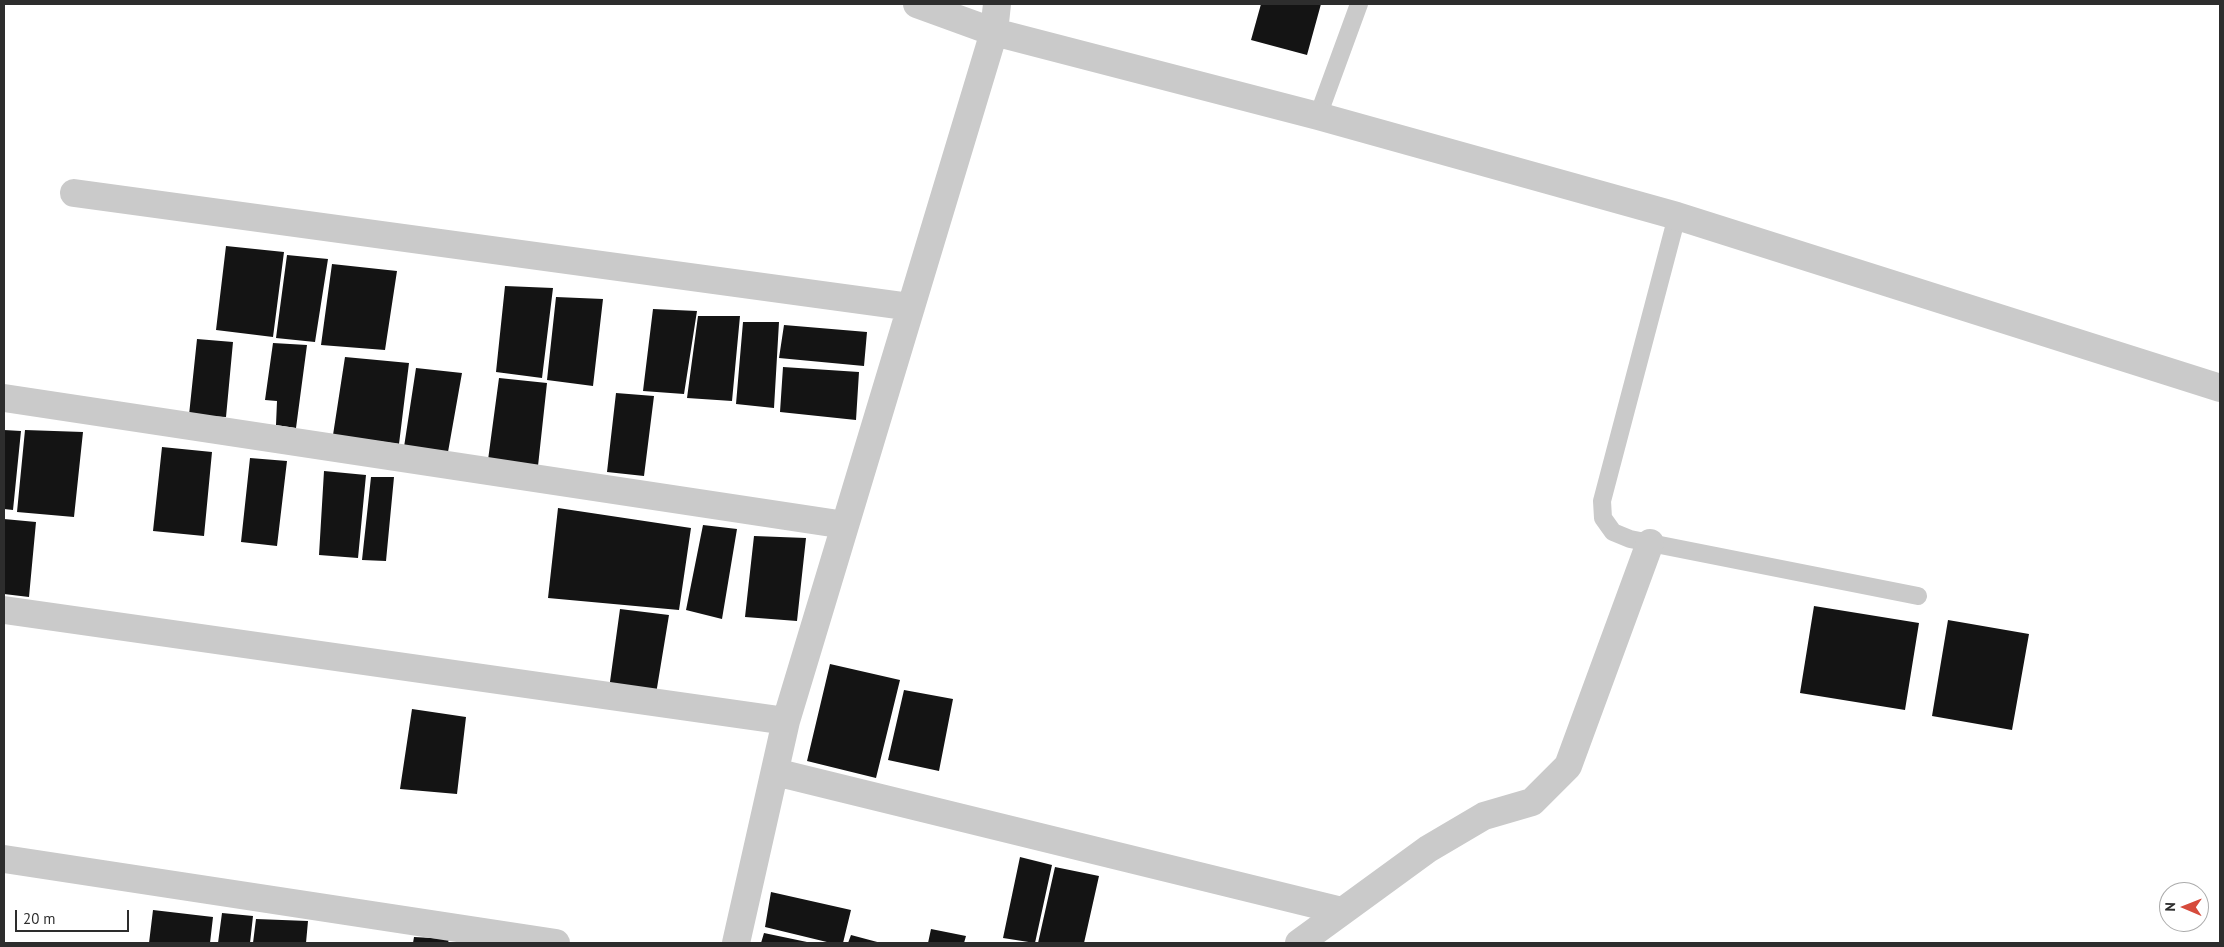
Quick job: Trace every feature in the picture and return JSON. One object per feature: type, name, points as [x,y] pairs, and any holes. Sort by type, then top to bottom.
[{"type":"street","points":[[916,4],[994,32],[1318,116],[1677,216],[2220,388]]},
{"type":"street","points":[[736,943],[786,721],[994,32],[997,4]]},
{"type":"street","points":[[74,193],[911,307]]},
{"type":"street","points":[[4,398],[845,525]]},
{"type":"street","points":[[1298,943],[1428,849],[1484,816],[1532,802],[1568,766],[1650,543]]},
{"type":"street","points":[[4,610],[786,721]]},
{"type":"street","points":[[775,772],[1342,911]]},
{"type":"street","points":[[4,859],[556,943]]},
{"type":"lane","points":[[1318,116],[1359,4]]},
{"type":"lane","points":[[1677,216],[1602,501],[1604,518],[1613,532],[1630,539],[1918,596]]},
{"type":"building","points":[[1261,4],[1321,4],[1307,55],[1251,40]]},
{"type":"building","points":[[226,246],[284,252],[273,337],[216,330]]},
{"type":"building","points":[[287,255],[328,259],[315,342],[276,338]]},
{"type":"building","points":[[332,264],[397,271],[385,350],[321,345]]},
{"type":"building","points":[[505,286],[553,288],[542,378],[496,372]]},
{"type":"building","points":[[556,297],[603,299],[593,386],[547,380]]},
{"type":"building","points":[[653,309],[697,311],[684,394],[643,391]]},
{"type":"building","points":[[698,316],[740,316],[732,401],[687,398]]},
{"type":"building","points":[[743,322],[779,322],[774,408],[736,404]]},
{"type":"building","points":[[784,325],[867,332],[864,366],[779,358]]},
{"type":"building","points":[[197,339],[233,342],[226,417],[189,415]]},
{"type":"building","points":[[273,343],[307,345],[296,428],[276,425],[277,401],[265,400]]},
{"type":"building","points":[[345,357],[409,363],[399,444],[333,435]]},
{"type":"building","points":[[783,367],[859,372],[856,420],[780,412]]},
{"type":"building","points":[[416,368],[462,373],[448,452],[404,447]]},
{"type":"building","points":[[499,378],[547,383],[538,466],[488,460]]},
{"type":"building","points":[[616,393],[654,396],[644,476],[607,472]]},
{"type":"building","points":[[4,430],[21,431],[13,510],[4,509]]},
{"type":"building","points":[[25,430],[83,432],[74,517],[17,512]]},
{"type":"building","points":[[162,447],[212,452],[204,536],[153,531]]},
{"type":"building","points":[[250,458],[287,461],[277,546],[241,542]]},
{"type":"building","points":[[324,471],[366,475],[358,558],[319,555]]},
{"type":"building","points":[[371,477],[394,477],[386,561],[362,560]]},
{"type":"building","points":[[558,508],[691,528],[679,610],[548,598]]},
{"type":"building","points":[[4,519],[36,522],[29,597],[4,594]]},
{"type":"building","points":[[703,525],[737,529],[722,619],[686,610]]},
{"type":"building","points":[[754,536],[806,538],[797,621],[745,617]]},
{"type":"building","points":[[1814,606],[1919,623],[1905,710],[1800,693]]},
{"type":"building","points":[[620,609],[669,615],[656,694],[609,689]]},
{"type":"building","points":[[1948,620],[2029,634],[2012,730],[1932,716]]},
{"type":"building","points":[[830,664],[900,680],[876,778],[807,761]]},
{"type":"building","points":[[904,690],[953,699],[939,771],[888,760]]},
{"type":"building","points":[[412,709],[466,717],[457,794],[400,789]]},
{"type":"building","points":[[1020,857],[1052,865],[1035,943],[1003,938]]},
{"type":"building","points":[[1055,867],[1099,876],[1084,943],[1038,943]]},
{"type":"building","points":[[771,892],[851,910],[843,943],[831,943],[765,927]]},
{"type":"building","points":[[153,910],[213,917],[210,943],[149,943]]},
{"type":"building","points":[[222,913],[253,916],[250,943],[218,943]]},
{"type":"building","points":[[256,919],[308,921],[306,943],[253,943]]},
{"type":"building","points":[[931,929],[966,936],[964,943],[928,943]]},
{"type":"building","points":[[764,933],[807,942],[807,943],[761,943]]},
{"type":"building","points":[[851,935],[881,943],[848,943]]},
{"type":"building","points":[[414,937],[449,939],[448,943],[413,943]]}]
